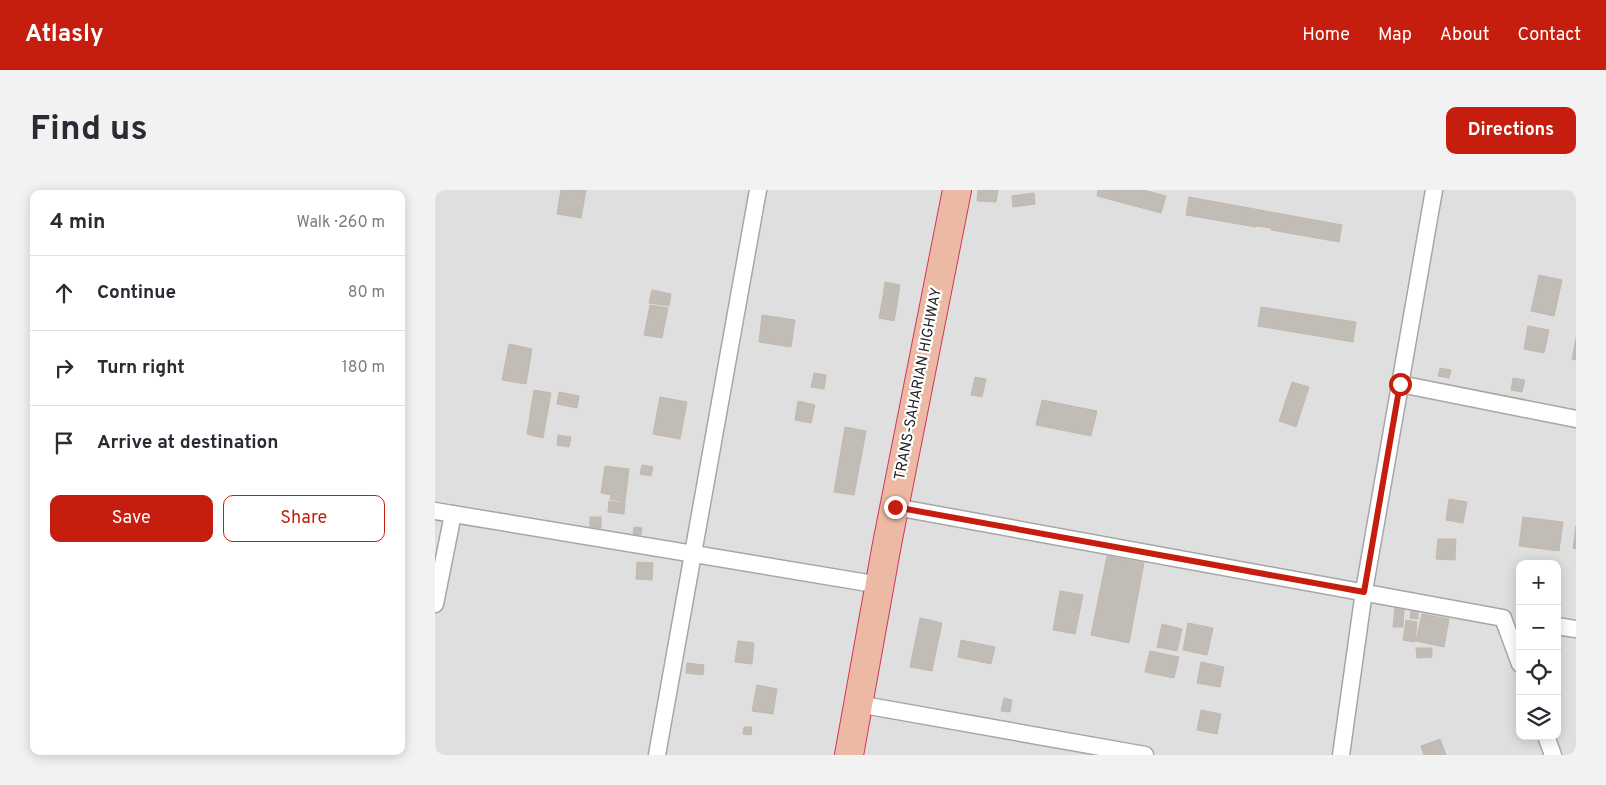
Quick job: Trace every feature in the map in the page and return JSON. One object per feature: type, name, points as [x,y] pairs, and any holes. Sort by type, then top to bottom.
[{"type":"highway","name":"TRANS-SAHARIAN HIGHWAY","points":[[849,755],[957,190]]},
{"type":"street","points":[[657,755],[758,190]]},
{"type":"street","points":[[1341,755],[1364,592],[1434,190]]},
{"type":"street","points":[[1400,384],[1576,419]]},
{"type":"street","points":[[895,507],[1516,620]]},
{"type":"street","points":[[435,511],[880,585]]},
{"type":"street","points":[[435,604],[453,514]]},
{"type":"street","points":[[1503,618],[1516,653]]},
{"type":"street","points":[[1561,627],[1576,629]]},
{"type":"street","points":[[858,704],[1145,755]]},
{"type":"street","points":[[1547,740],[1553,755]]},
{"type":"shaded area","points":[[435,190],[1576,190],[1576,755],[435,755]]},
{"type":"building","points":[[561,190],[586,190],[581,218],[557,214]]},
{"type":"building","points":[[978,190],[998,190],[996,202],[977,201]]},
{"type":"building","points":[[1098,190],[1144,190],[1166,196],[1161,213],[1097,196]]},
{"type":"building","points":[[1034,193],[1035,204],[1013,207],[1012,196]]},
{"type":"building","points":[[1189,197],[1342,225],[1339,242],[1271,230],[1271,228],[1186,215]]},
{"type":"building","points":[[1539,275],[1562,280],[1554,316],[1531,311]]},
{"type":"building","points":[[885,282],[900,285],[898,298],[883,295]]},
{"type":"building","points":[[652,290],[671,294],[669,306],[649,303]]},
{"type":"building","points":[[883,296],[898,299],[894,321],[879,318]]},
{"type":"building","points":[[650,305],[668,308],[662,338],[644,335]]},
{"type":"building","points":[[1261,307],[1356,322],[1353,342],[1258,326]]},
{"type":"building","points":[[762,315],[795,320],[791,347],[759,342]]},
{"type":"building","points":[[1528,326],[1549,330],[1544,353],[1524,349]]},
{"type":"building","points":[[1576,338],[1576,360],[1572,359]]},
{"type":"building","points":[[509,344],[532,349],[526,384],[502,380]]},
{"type":"building","points":[[1440,368],[1451,370],[1449,378],[1438,376]]},
{"type":"building","points":[[814,373],[826,375],[824,389],[811,387]]},
{"type":"building","points":[[975,377],[986,379],[982,397],[971,395]]},
{"type":"building","points":[[1513,378],[1525,380],[1522,392],[1511,390]]},
{"type":"building","points":[[1292,382],[1309,387],[1296,427],[1279,421]]},
{"type":"building","points":[[534,390],[551,393],[543,438],[527,434]]},
{"type":"building","points":[[559,392],[579,396],[577,408],[557,404]]},
{"type":"building","points":[[660,397],[687,402],[680,439],[653,434]]},
{"type":"building","points":[[1042,400],[1097,411],[1091,436],[1036,425]]},
{"type":"building","points":[[798,401],[815,405],[811,423],[795,420]]},
{"type":"building","points":[[845,427],[866,431],[854,495],[834,492]]},
{"type":"building","points":[[558,435],[571,437],[569,447],[557,445]]},
{"type":"building","points":[[642,465],[653,467],[651,476],[640,474]]},
{"type":"building","points":[[605,466],[629,469],[625,502],[610,499],[611,495],[601,493]]},
{"type":"building","points":[[1449,499],[1467,502],[1463,523],[1446,520]]},
{"type":"building","points":[[609,501],[625,503],[624,514],[608,512]]},
{"type":"building","points":[[590,517],[601,517],[601,528],[590,528]]},
{"type":"building","points":[[1523,517],[1563,522],[1559,551],[1519,546]]},
{"type":"building","points":[[1576,526],[1576,549],[1573,548]]},
{"type":"building","points":[[634,527],[642,528],[641,535],[633,534]]},
{"type":"building","points":[[1438,539],[1456,539],[1455,560],[1436,559]]},
{"type":"building","points":[[1107,556],[1144,563],[1129,643],[1091,635]]},
{"type":"building","points":[[637,562],[653,563],[652,580],[636,579]]},
{"type":"building","points":[[1060,591],[1083,595],[1075,634],[1053,630]]},
{"type":"building","points":[[1395,607],[1404,608],[1403,627],[1393,627]]},
{"type":"building","points":[[1411,609],[1418,610],[1418,619],[1410,618]]},
{"type":"building","points":[[1422,614],[1449,619],[1444,647],[1416,641]]},
{"type":"building","points":[[920,618],[942,623],[932,671],[910,667]]},
{"type":"building","points":[[1406,620],[1417,622],[1415,642],[1403,640]]},
{"type":"building","points":[[1188,623],[1213,628],[1207,655],[1183,650]]},
{"type":"building","points":[[1162,624],[1182,629],[1177,651],[1157,647]]},
{"type":"building","points":[[961,640],[995,647],[991,664],[958,657]]},
{"type":"building","points":[[738,641],[754,643],[752,664],[735,662]]},
{"type":"building","points":[[1416,648],[1432,648],[1432,657],[1417,658]]},
{"type":"building","points":[[1150,651],[1179,657],[1174,678],[1145,672]]},
{"type":"building","points":[[1201,662],[1224,667],[1220,687],[1197,683]]},
{"type":"building","points":[[687,663],[704,665],[703,675],[686,673]]},
{"type":"building","points":[[757,685],[777,689],[773,714],[752,711]]},
{"type":"building","points":[[1004,698],[1012,700],[1010,712],[1001,711]]},
{"type":"building","points":[[1201,710],[1221,714],[1217,734],[1197,730]]},
{"type":"building","points":[[744,727],[752,727],[751,735],[743,734]]},
{"type":"building","points":[[1440,739],[1446,755],[1424,755],[1421,746]]},
{"type":"route","points":[[895,507],[1364,592],[1400,384]]}]
